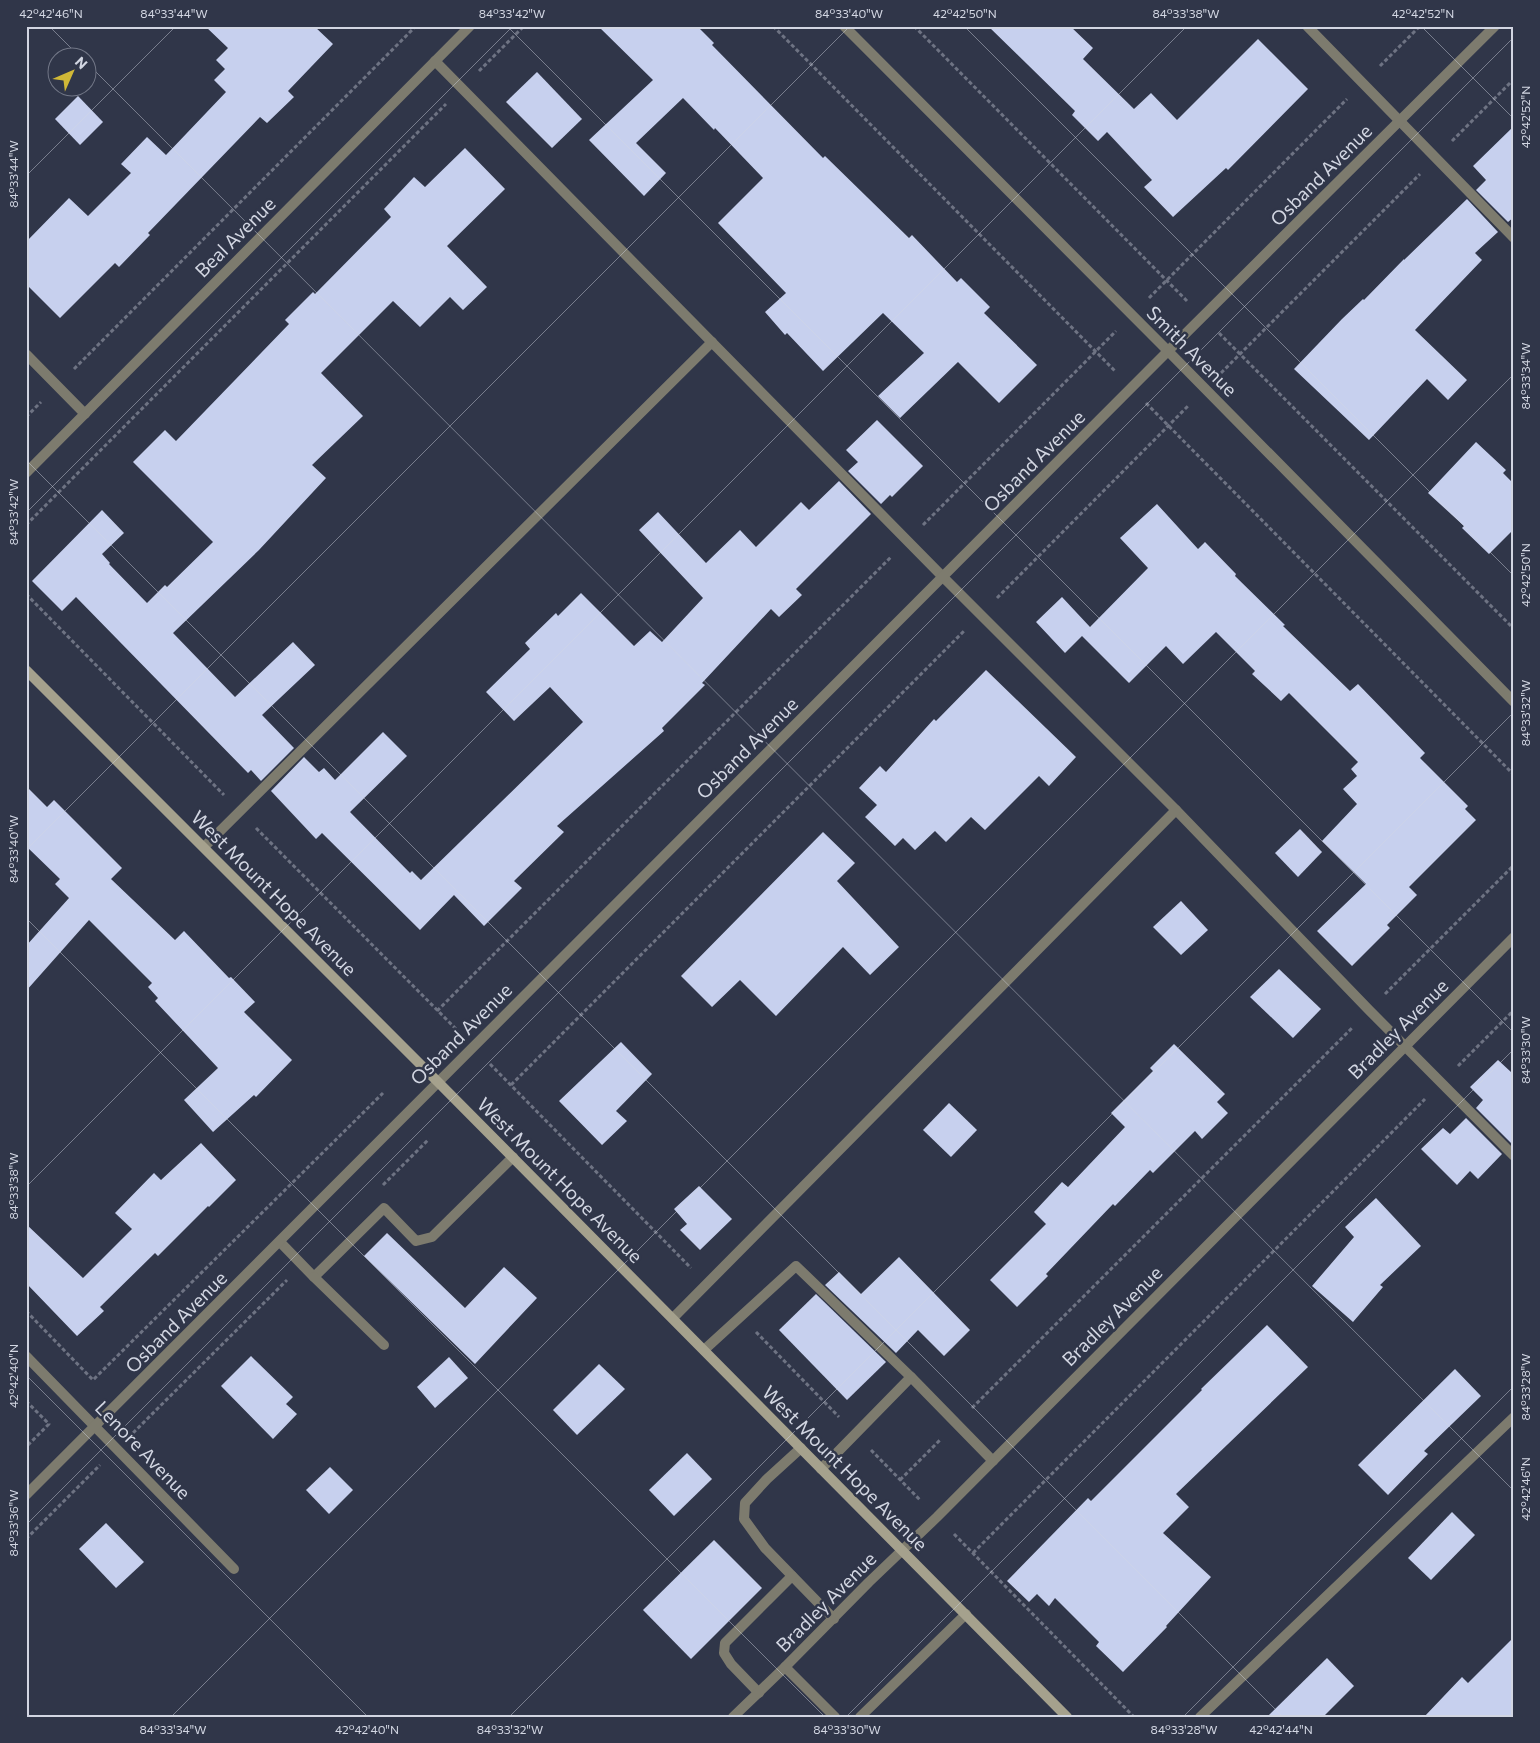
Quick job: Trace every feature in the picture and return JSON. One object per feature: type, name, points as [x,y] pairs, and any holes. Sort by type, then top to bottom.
[{"type":"street","name":"Beal Avenue","points":[[26,473],[470,26]]},
{"type":"street","name":"Smith Avenue","points":[[844,26],[1514,702]]},
{"type":"street","points":[[1307,26],[1514,238]]},
{"type":"street","name":"Osband Avenue","points":[[26,1495],[1495,26]]},
{"type":"street","points":[[435,61],[943,577],[1176,810],[1404,1047],[1514,1156]]},
{"type":"street","points":[[204,847],[712,342]]},
{"type":"street","points":[[26,354],[85,414]]},
{"type":"street","name":"West Mount Hope Avenue","points":[[26,670],[1068,1717]]},
{"type":"street","points":[[673,1318],[1176,810]]},
{"type":"street","name":"Bradley Avenue","points":[[733,1717],[994,1461],[1514,937]]},
{"type":"street","points":[[314,1277],[384,1208],[416,1241],[432,1237],[512,1157]]},
{"type":"street","points":[[280,1242],[384,1345]]},
{"type":"street","points":[[704,1350],[796,1266],[911,1377],[994,1461]]},
{"type":"street","name":"Lenore Avenue","points":[[26,1356],[234,1569]]},
{"type":"street","points":[[821,1468],[911,1377]]},
{"type":"street","points":[[1200,1717],[1514,1417]]},
{"type":"street","points":[[802,1448],[767,1479],[745,1504],[744,1519],[765,1548],[834,1619]]},
{"type":"street","points":[[759,1693],[731,1664],[724,1653],[725,1643],[792,1576]]},
{"type":"street","points":[[860,1717],[966,1614]]},
{"type":"street","points":[[785,1668],[835,1717]]},
{"type":"path","points":[[26,417],[416,26]]},
{"type":"path","points":[[26,525],[524,26]]},
{"type":"path","points":[[438,1011],[1420,26]]},
{"type":"path","points":[[511,1085],[1514,79]]},
{"type":"path","points":[[26,594],[707,1284]]},
{"type":"path","points":[[900,1480],[1514,865]]},
{"type":"path","points":[[973,1553],[1514,1010]]},
{"type":"path","points":[[26,1311],[94,1380],[383,1093]]},
{"type":"path","points":[[380,1188],[429,1139]]},
{"type":"path","points":[[26,1539],[303,1265]]},
{"type":"path","points":[[740,1317],[1134,1717]]},
{"type":"path","points":[[26,1401],[49,1424],[26,1447]]},
{"type":"building","points":[[205,26],[314,26],[333,44],[288,91],[294,97],[267,123],[260,117],[148,233],[150,235],[119,267],[115,263],[60,318],[26,284],[26,242],[69,198],[88,216],[131,173],[121,164],[147,137],[166,155],[226,92],[214,80],[225,69],[216,60],[228,48]]},
{"type":"building","points":[[598,26],[697,26],[714,43],[712,45],[823,158],[825,156],[909,238],[912,235],[957,282],[961,278],[990,307],[984,313],[1037,365],[999,403],[958,362],[900,418],[878,396],[924,353],[883,313],[823,371],[787,333],[785,335],[765,312],[786,293],[718,223],[763,178],[715,128],[714,130],[683,98],[636,143],[666,173],[644,196],[589,140],[653,80]]},
{"type":"building","points":[[988,26],[1070,26],[1093,48],[1083,59],[1134,109],[1151,93],[1177,120],[1258,39],[1308,89],[1228,170],[1226,168],[1173,217],[1144,187],[1152,180],[1107,132],[1098,141],[1072,115],[1075,111]]},
{"type":"building","points":[[537,72],[582,119],[552,148],[506,102]]},
{"type":"building","points":[[76,98],[80,98],[103,122],[80,145],[55,119]]},
{"type":"building","points":[[1514,126],[1514,217],[1508,222],[1476,190],[1486,180],[1473,166]]},
{"type":"building","points":[[465,148],[505,189],[447,246],[487,287],[463,310],[450,297],[420,327],[393,301],[321,373],[363,416],[312,465],[326,478],[259,550],[173,633],[235,697],[293,642],[315,665],[262,715],[294,748],[261,781],[251,770],[248,773],[76,597],[62,611],[32,581],[102,510],[124,533],[102,554],[109,564],[147,603],[165,585],[167,587],[213,542],[133,462],[165,430],[176,441],[289,324],[285,320],[313,292],[315,294],[391,217],[384,209],[414,177],[425,187]]},
{"type":"building","points":[[1467,199],[1498,232],[1475,253],[1482,260],[1415,330],[1467,380],[1448,400],[1427,379],[1369,440],[1294,369],[1342,319],[1364,300]]},
{"type":"building","points":[[877,420],[923,466],[892,497],[890,495],[881,504],[848,471],[858,462],[846,450]]},
{"type":"building","points":[[1476,442],[1506,470],[1503,473],[1514,484],[1514,529],[1489,554],[1462,528],[1464,526],[1428,493]]},
{"type":"building","points":[[839,481],[871,514],[796,589],[802,595],[779,617],[771,609],[702,683],[705,685],[662,728],[664,731],[557,826],[564,832],[514,881],[522,888],[484,926],[454,895],[420,930],[322,833],[316,839],[271,791],[304,757],[319,772],[324,768],[335,780],[383,732],[407,756],[350,812],[410,873],[412,871],[421,880],[583,722],[550,687],[514,721],[486,692],[530,649],[525,643],[556,613],[558,616],[581,593],[634,646],[650,631],[662,642],[703,598],[639,530],[658,512],[706,563],[740,530],[756,547],[801,502],[809,510]]},
{"type":"building","points":[[1157,504],[1198,549],[1205,542],[1236,574],[1235,576],[1285,625],[1283,626],[1350,691],[1358,684],[1425,753],[1420,758],[1468,806],[1465,809],[1476,820],[1409,887],[1417,895],[1387,925],[1390,928],[1352,966],[1317,931],[1366,884],[1322,841],[1357,804],[1343,789],[1357,776],[1351,769],[1358,762],[1289,693],[1281,701],[1252,674],[1255,671],[1216,632],[1183,664],[1166,646],[1129,683],[1082,636],[1065,653],[1036,622],[1062,597],[1090,627],[1148,568],[1120,538]]},
{"type":"building","points":[[986,670],[1076,757],[1049,786],[1039,776],[985,830],[971,817],[946,842],[935,831],[915,850],[903,838],[895,846],[865,817],[877,805],[859,788],[880,766],[886,772],[934,719],[936,721]]},
{"type":"building","points":[[26,786],[47,807],[54,800],[122,868],[111,879],[175,940],[184,931],[229,978],[231,977],[255,1002],[244,1012],[292,1060],[256,1097],[254,1095],[213,1132],[184,1100],[218,1068],[155,1001],[158,998],[148,987],[152,983],[89,920],[26,991],[26,946],[69,898],[55,884],[60,879],[26,846]]},
{"type":"building","points":[[1300,829],[1322,852],[1298,877],[1275,853]]},
{"type":"building","points":[[823,832],[855,863],[837,881],[899,947],[870,975],[843,947],[776,1016],[740,980],[712,1007],[681,976]]},
{"type":"building","points":[[1181,901],[1208,930],[1181,955],[1153,927]]},
{"type":"building","points":[[1279,969],[1321,1009],[1293,1038],[1250,997]]},
{"type":"building","points":[[621,1042],[652,1074],[616,1111],[627,1121],[602,1145],[559,1101]]},
{"type":"building","points":[[1174,1044],[1225,1094],[1217,1102],[1228,1113],[1202,1139],[1195,1131],[1153,1173],[1150,1170],[1115,1206],[1113,1204],[1046,1274],[1048,1276],[1017,1307],[990,1280],[1046,1224],[1034,1212],[1062,1182],[1068,1187],[1125,1127],[1111,1113],[1153,1071],[1150,1068]]},
{"type":"building","points":[[1498,1060],[1511,1072],[1514,1070],[1514,1143],[1512,1144],[1476,1108],[1483,1100],[1470,1087]]},
{"type":"building","points":[[949,1103],[977,1130],[951,1157],[923,1130]]},
{"type":"building","points":[[1466,1118],[1502,1154],[1478,1179],[1470,1171],[1457,1185],[1421,1149],[1443,1128],[1450,1134]]},
{"type":"building","points":[[201,1143],[236,1180],[158,1256],[155,1253],[100,1307],[104,1311],[77,1336],[26,1283],[26,1224],[83,1278],[132,1229],[115,1213],[154,1173],[161,1180]]},
{"type":"building","points":[[699,1186],[732,1219],[700,1250],[680,1230],[687,1224],[674,1209]]},
{"type":"building","points":[[1376,1198],[1421,1246],[1380,1285],[1383,1287],[1353,1322],[1312,1286],[1354,1237],[1345,1227]]},
{"type":"building","points":[[387,1233],[465,1308],[504,1267],[537,1298],[475,1364],[364,1256]]},
{"type":"building","points":[[899,1257],[970,1330],[944,1356],[918,1330],[896,1353],[825,1285],[839,1272],[861,1294]]},
{"type":"building","points":[[816,1294],[886,1362],[847,1400],[779,1330]]},
{"type":"building","points":[[1267,1325],[1308,1367],[1176,1494],[1189,1507],[1163,1533],[1211,1577],[1167,1627],[1123,1672],[1096,1646],[1099,1642],[1055,1598],[1049,1606],[1037,1594],[1029,1602],[1007,1581],[1088,1498],[1091,1501]]},
{"type":"building","points":[[251,1356],[293,1397],[286,1404],[297,1414],[273,1439],[221,1386]]},
{"type":"building","points":[[449,1357],[468,1378],[435,1408],[417,1387]]},
{"type":"building","points":[[599,1364],[625,1389],[577,1435],[553,1410]]},
{"type":"building","points":[[1455,1369],[1481,1396],[1424,1451],[1428,1454],[1388,1495],[1358,1465]]},
{"type":"building","points":[[687,1453],[712,1479],[674,1516],[649,1490]]},
{"type":"building","points":[[330,1467],[353,1490],[329,1514],[306,1490]]},
{"type":"building","points":[[1452,1512],[1475,1535],[1431,1580],[1408,1558]]},
{"type":"building","points":[[106,1523],[144,1562],[116,1588],[79,1549]]},
{"type":"building","points":[[714,1540],[762,1588],[691,1659],[643,1610]]},
{"type":"building","points":[[1514,1637],[1514,1717],[1424,1717],[1462,1677],[1468,1683]]},
{"type":"building","points":[[1327,1658],[1354,1686],[1323,1717],[1267,1717]]}]
